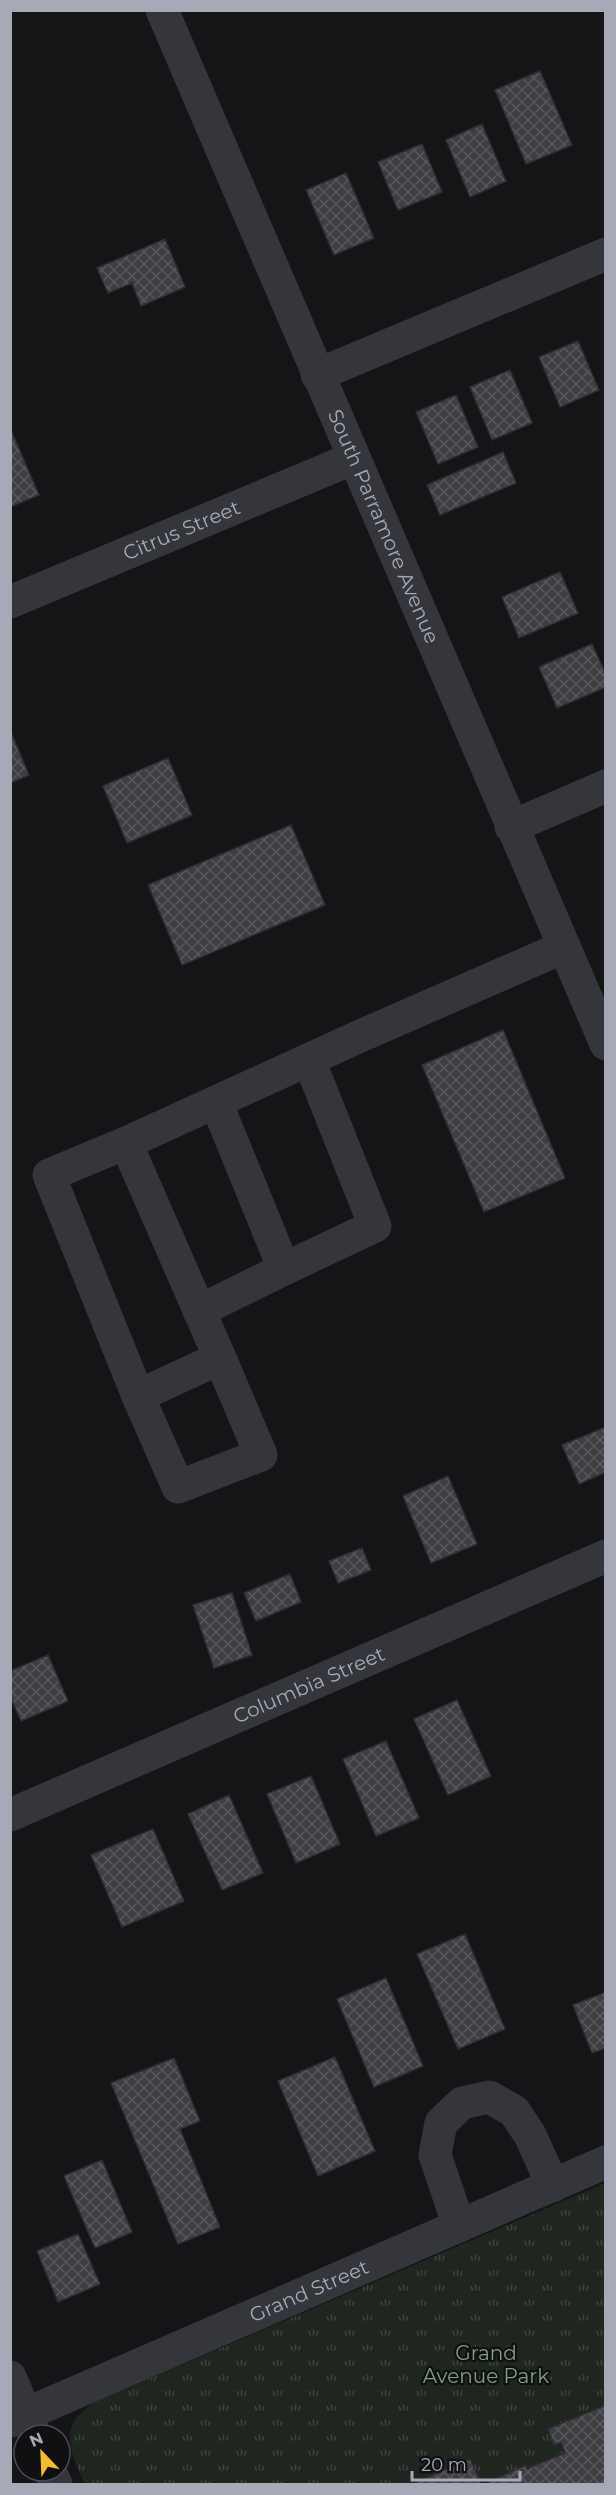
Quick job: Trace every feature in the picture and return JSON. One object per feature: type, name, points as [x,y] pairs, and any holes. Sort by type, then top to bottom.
[{"type":"street","name":"South Parramore Avenue","points":[[162,10],[606,1044]]},
{"type":"street","points":[[317,375],[606,254]]},
{"type":"street","name":"Citrus Street","points":[[10,602],[354,459]]},
{"type":"street","points":[[511,827],[606,786]]},
{"type":"street","points":[[126,1143],[261,1455],[178,1487],[138,1396],[49,1175],[126,1143],[564,947]]},
{"type":"street","points":[[200,1311],[375,1227],[309,1060]]},
{"type":"street","points":[[216,1102],[284,1269]]},
{"type":"street","points":[[138,1396],[220,1358]]},
{"type":"street","name":"Columbia Street","points":[[10,1815],[606,1556]]},
{"type":"street","points":[[459,2226],[435,2155],[441,2123],[462,2103],[489,2097],[514,2111],[530,2135],[553,2186]]},
{"type":"street","name":"Grand Street","points":[[24,2423],[606,2162]]},
{"type":"street","points":[[10,2377],[24,2423]]},
{"type":"green space","name":"Grand Avenue Park","points":[[605,2183],[605,2484],[85,2484],[72,2453],[72,2426],[81,2413],[93,2403]]},
{"type":"building","points":[[540,71],[572,145],[526,164],[495,90]]},
{"type":"building","points":[[482,124],[506,181],[470,197],[446,140]]},
{"type":"building","points":[[422,144],[442,192],[398,210],[378,162]]},
{"type":"building","points":[[346,173],[374,238],[334,255],[306,190]]},
{"type":"building","points":[[165,239],[185,287],[141,306],[132,283],[108,293],[97,268]]},
{"type":"building","points":[[578,341],[599,390],[560,407],[539,357]]},
{"type":"building","points":[[510,370],[532,423],[492,440],[470,387]]},
{"type":"building","points":[[456,395],[478,447],[438,464],[416,412]]},
{"type":"building","points":[[10,428],[39,495],[10,507]]},
{"type":"building","points":[[503,452],[516,483],[440,515],[427,485]]},
{"type":"building","points":[[560,572],[578,613],[519,638],[502,597]]},
{"type":"building","points":[[592,644],[606,675],[606,687],[557,708],[539,667]]},
{"type":"building","points":[[10,730],[29,775],[10,783]]},
{"type":"building","points":[[168,758],[192,815],[127,843],[103,786]]},
{"type":"building","points":[[291,825],[325,905],[182,965],[148,885]]},
{"type":"building","points":[[503,1030],[565,1178],[484,1212],[422,1065]]},
{"type":"building","points":[[606,1427],[606,1472],[579,1484],[562,1445]]},
{"type":"building","points":[[448,1476],[477,1544],[431,1563],[403,1496]]},
{"type":"building","points":[[362,1548],[371,1570],[338,1583],[329,1561]]},
{"type":"building","points":[[290,1574],[301,1602],[256,1621],[244,1593]]},
{"type":"building","points":[[232,1593],[252,1655],[214,1668],[193,1605]]},
{"type":"building","points":[[48,1655],[68,1701],[21,1721],[10,1696],[10,1671]]},
{"type":"building","points":[[457,1700],[491,1776],[448,1795],[414,1719]]},
{"type":"building","points":[[386,1741],[419,1818],[376,1836],[343,1759]]},
{"type":"building","points":[[311,1776],[340,1844],[296,1863],[267,1794]]},
{"type":"building","points":[[229,1795],[263,1873],[222,1890],[188,1814]]},
{"type":"building","points":[[153,1829],[184,1901],[122,1927],[91,1855]]},
{"type":"building","points":[[465,1934],[505,2029],[458,2049],[417,1954]]},
{"type":"building","points":[[386,1978],[423,2066],[374,2087],[337,1999]]},
{"type":"building","points":[[606,1992],[606,2048],[592,2053],[573,2005]]},
{"type":"building","points":[[335,2057],[375,2151],[318,2176],[278,2081]]},
{"type":"building","points":[[174,2058],[200,2121],[180,2129],[220,2227],[178,2244],[111,2083]]},
{"type":"building","points":[[102,2160],[132,2232],[95,2248],[64,2176]]},
{"type":"building","points":[[78,2234],[100,2284],[58,2302],[37,2251]]},
{"type":"building","points":[[606,2405],[606,2484],[490,2484],[489,2482],[526,2465],[527,2469],[565,2453],[561,2442],[554,2445],[548,2429]]},
{"type":"building","points":[[470,2459],[481,2484],[412,2484]]}]
